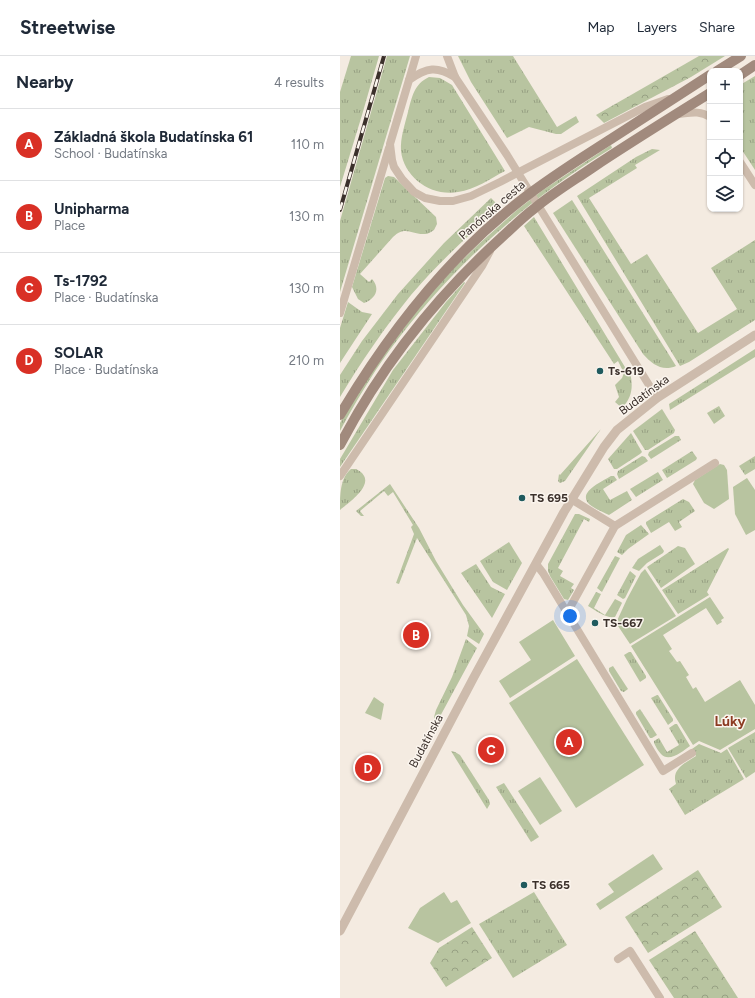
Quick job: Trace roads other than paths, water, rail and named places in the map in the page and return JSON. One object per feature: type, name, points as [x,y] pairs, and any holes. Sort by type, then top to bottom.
[{"type":"main road","points":[[722,68],[741,56]]},
{"type":"main road","points":[[743,73],[755,65]]},
{"type":"main road","name":"Panónska cesta","points":[[340,415],[398,326],[438,278],[469,246],[507,212],[542,185],[707,77]]},
{"type":"main road","points":[[340,445],[378,381],[414,329],[459,278],[494,244],[550,196],[614,153],[707,95]]},
{"type":"street","points":[[340,313],[416,56]]},
{"type":"street","points":[[447,56],[455,78],[507,155],[657,398]]},
{"type":"street","points":[[409,80],[421,72],[433,69],[442,70],[455,78]]},
{"type":"street","points":[[390,144],[392,160],[399,175],[410,188],[425,198],[440,201],[453,201],[471,196],[500,182],[645,107],[677,96]]},
{"type":"street","points":[[677,114],[696,112],[707,116]]},
{"type":"street","points":[[743,167],[755,185]]},
{"type":"street","points":[[340,476],[482,266],[494,244]]},
{"type":"street","name":"Budatínska","points":[[340,932],[474,677],[571,499],[594,461],[614,434],[630,419],[657,398],[755,335]]},
{"type":"street","points":[[568,613],[615,526],[715,463]]},
{"type":"street","points":[[571,499],[615,526]]},
{"type":"street","points":[[536,564],[568,613],[663,771],[692,753]]},
{"type":"street","points":[[618,959],[630,951],[660,998]]},
{"type":"railway","points":[[340,210],[384,56]]},
{"type":"place","name":"Ts-619","points":[[600,371]]},
{"type":"place","name":"TS 695","points":[[522,498]]},
{"type":"place","name":"TS-667","points":[[595,623]]},
{"type":"place","name":"Unipharma","points":[[416,635]]},
{"type":"place","name":"Základná škola Budatínska 61","points":[[569,742]]},
{"type":"place","name":"Ts-1792","points":[[491,750]]},
{"type":"place","name":"SOLAR","points":[[368,768]]},
{"type":"place","name":"TS 665","points":[[524,885]]},
{"type":"district","name":"Lúky","points":[[730,721]]}]
